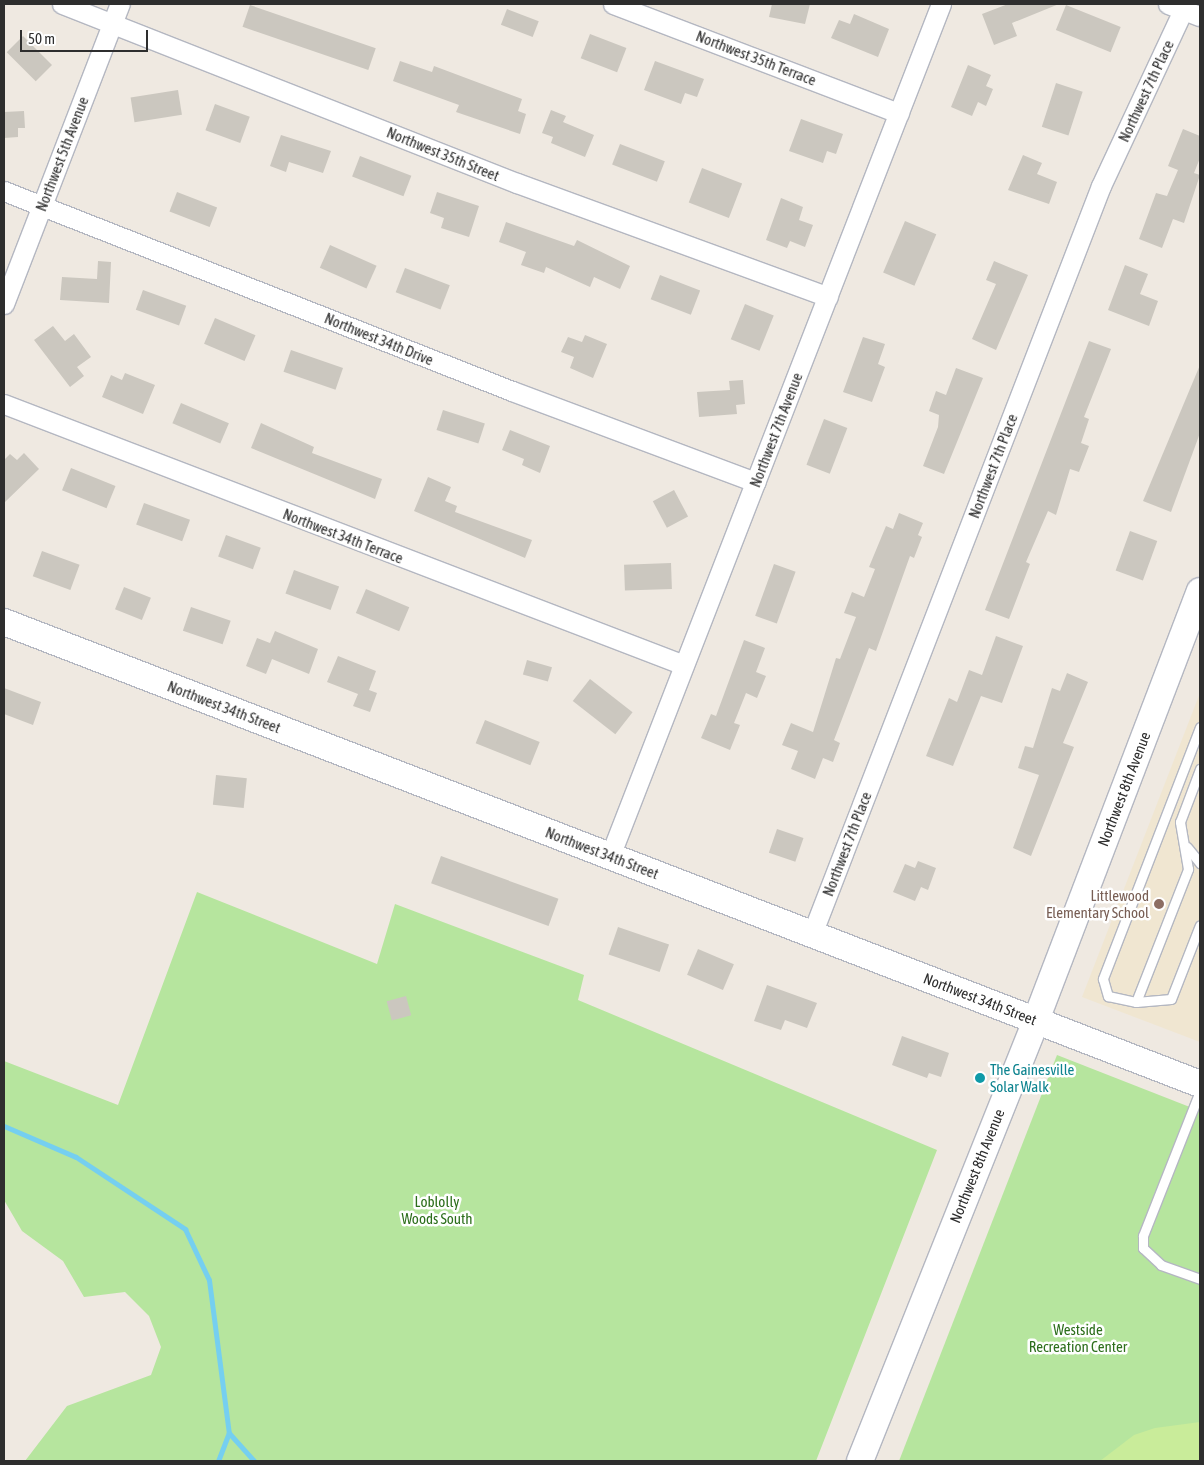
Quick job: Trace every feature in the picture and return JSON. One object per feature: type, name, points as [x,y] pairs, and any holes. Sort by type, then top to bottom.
[{"type":"main road","name":"Northwest 8th Avenue","points":[[860,1461],[1036,1020],[1200,591]]},
{"type":"main road","name":"Northwest 34th Street","points":[[4,622],[1200,1084]]},
{"type":"street","name":"Northwest 35th Street","points":[[62,4],[517,183],[828,297]]},
{"type":"street","name":"Northwest 5th Avenue","points":[[4,304],[120,4]]},
{"type":"street","name":"Northwest 35th Terrace","points":[[613,4],[899,112]]},
{"type":"street","name":"Northwest 7th Avenue","points":[[610,856],[941,4]]},
{"type":"street","name":"Northwest 7th Place","points":[[812,934],[1101,186],[1185,8]]},
{"type":"street","name":"Northwest 34th Drive","points":[[4,191],[512,391],[756,482]]},
{"type":"street","name":"Northwest 34th Terrace","points":[[4,404],[684,665]]},
{"type":"lane","points":[[1200,726],[1103,979],[1108,996],[1136,1002],[1171,999],[1200,925]]},
{"type":"lane","points":[[1136,1002],[1188,868],[1187,847],[1180,822],[1200,769]]},
{"type":"lane","points":[[1187,847],[1200,863]]},
{"type":"lane","points":[[1200,1091],[1143,1236],[1143,1248],[1162,1265],[1200,1279]]},
{"type":"shaded area","name":"Littlewood Elementary School","points":[[1200,693],[1200,1042],[1082,997]]},
{"type":"green space","name":"Loblolly Woods South","points":[[197,892],[377,964],[395,904],[584,975],[578,1000],[937,1150],[816,1461],[25,1461],[67,1406],[151,1375],[161,1347],[149,1316],[125,1292],[84,1297],[63,1261],[22,1231],[4,1200],[4,1061],[118,1105]]},
{"type":"green space","name":"Westside Recreation Center","points":[[1057,1055],[1200,1111],[1200,1461],[899,1461]]},
{"type":"green space","points":[[1200,1422],[1200,1461],[1100,1461],[1134,1435],[1155,1428]]},
{"type":"building","points":[[772,4],[810,4],[805,24],[769,17]]},
{"type":"building","points":[[1008,4],[1059,4],[1012,23],[1017,36],[994,45],[982,14]]},
{"type":"building","points":[[250,5],[376,48],[368,70],[243,27]]},
{"type":"building","points":[[1066,5],[1121,27],[1111,52],[1056,30]]},
{"type":"building","points":[[507,9],[539,21],[533,37],[501,25]]},
{"type":"building","points":[[854,14],[889,29],[878,57],[831,38],[839,20],[850,24]]},
{"type":"building","points":[[590,34],[626,48],[617,72],[581,58]]},
{"type":"building","points":[[23,36],[52,65],[36,81],[7,52]]},
{"type":"building","points":[[400,61],[432,72],[434,66],[522,99],[518,111],[526,114],[520,134],[456,112],[459,105],[393,81]]},
{"type":"building","points":[[655,61],[704,79],[697,97],[685,93],[681,104],[644,90]]},
{"type":"building","points":[[968,65],[991,75],[986,86],[993,89],[986,106],[978,102],[972,116],[951,107]]},
{"type":"building","points":[[1056,83],[1083,92],[1068,135],[1042,127]]},
{"type":"building","points":[[178,90],[182,115],[135,122],[131,98]]},
{"type":"building","points":[[215,104],[250,117],[240,143],[205,130]]},
{"type":"building","points":[[551,110],[566,116],[563,122],[594,135],[585,157],[551,143],[553,137],[542,133]]},
{"type":"building","points":[[24,111],[25,128],[18,128],[18,137],[4,138],[4,112]]},
{"type":"building","points":[[801,119],[843,134],[836,154],[827,151],[823,163],[789,151]]},
{"type":"building","points":[[1183,129],[1200,136],[1200,158],[1194,173],[1200,175],[1184,223],[1173,219],[1162,248],[1139,239],[1156,193],[1167,196],[1178,170],[1168,166]]},
{"type":"building","points":[[281,135],[331,151],[323,173],[289,162],[286,172],[270,166]]},
{"type":"building","points":[[620,144],[665,161],[657,182],[612,165]]},
{"type":"building","points":[[1023,155],[1042,163],[1037,174],[1057,182],[1049,204],[1008,190]]},
{"type":"building","points":[[360,156],[411,176],[403,196],[352,177]]},
{"type":"building","points":[[702,168],[742,183],[729,218],[689,203]]},
{"type":"building","points":[[177,192],[217,207],[210,227],[169,212]]},
{"type":"building","points":[[437,192],[479,206],[469,237],[441,228],[444,218],[430,213]]},
{"type":"building","points":[[781,198],[803,207],[799,220],[813,225],[805,247],[790,241],[787,248],[766,240]]},
{"type":"building","points":[[905,221],[936,234],[914,286],[883,273]]},
{"type":"building","points":[[506,222],[574,246],[577,240],[630,266],[620,289],[594,277],[590,287],[546,267],[544,273],[521,265],[526,252],[499,242]]},
{"type":"building","points":[[330,245],[377,266],[366,289],[320,268]]},
{"type":"building","points":[[98,261],[111,262],[109,303],[60,300],[62,277],[97,279]]},
{"type":"building","points":[[994,261],[1028,275],[996,350],[972,339],[996,284],[986,280]]},
{"type":"building","points":[[1125,265],[1148,274],[1140,294],[1158,301],[1149,326],[1108,310]]},
{"type":"building","points":[[405,268],[450,285],[440,309],[396,292]]},
{"type":"building","points":[[660,275],[700,290],[691,315],[651,299]]},
{"type":"building","points":[[143,290],[186,306],[179,325],[136,310]]},
{"type":"building","points":[[745,304],[774,316],[760,351],[731,339]]},
{"type":"building","points":[[215,318],[256,335],[245,361],[204,344]]},
{"type":"building","points":[[53,326],[65,341],[74,334],[91,357],[77,367],[84,376],[70,387],[34,340]]},
{"type":"building","points":[[585,335],[607,344],[593,378],[570,368],[574,357],[561,352],[568,337],[582,342]]},
{"type":"building","points":[[863,337],[885,344],[878,364],[885,367],[872,402],[843,392]]},
{"type":"building","points":[[1089,341],[1111,349],[1084,417],[1089,419],[1081,443],[1089,446],[1079,472],[1070,469],[1056,515],[1048,511],[1026,562],[1030,564],[1009,619],[985,610]]},
{"type":"building","points":[[291,350],[343,368],[336,390],[284,372]]},
{"type":"building","points":[[1200,365],[1200,433],[1171,512],[1143,501]]},
{"type":"building","points":[[956,368],[983,378],[944,474],[923,466],[938,427],[939,415],[929,411],[936,391],[946,395]]},
{"type":"building","points":[[125,373],[155,385],[143,414],[102,397],[111,375],[122,380]]},
{"type":"building","points":[[743,380],[745,404],[736,405],[737,414],[699,417],[697,392],[730,390],[729,381]]},
{"type":"building","points":[[181,403],[229,423],[220,444],[172,423]]},
{"type":"building","points":[[443,410],[485,424],[478,444],[437,430]]},
{"type":"building","points":[[824,419],[847,428],[830,474],[806,465]]},
{"type":"building","points":[[261,423],[314,447],[312,453],[382,479],[375,499],[251,448]]},
{"type":"building","points":[[510,430],[550,446],[540,473],[522,465],[524,459],[502,450]]},
{"type":"building","points":[[24,453],[39,469],[4,503],[4,460],[10,454],[17,460]]},
{"type":"building","points":[[71,468],[116,486],[107,508],[62,490]]},
{"type":"building","points":[[428,477],[451,487],[445,501],[457,506],[455,512],[532,540],[525,558],[414,511]]},
{"type":"building","points":[[674,490],[688,516],[667,528],[653,501]]},
{"type":"building","points":[[144,503],[190,520],[182,541],[136,525]]},
{"type":"building","points":[[899,513],[923,523],[918,535],[922,537],[914,558],[910,556],[876,651],[869,648],[834,740],[840,743],[833,762],[823,758],[815,779],[791,769],[798,751],[782,745],[791,723],[813,732],[836,658],[840,659],[856,617],[844,613],[852,592],[864,597],[875,569],[869,567],[886,526],[893,529]]},
{"type":"building","points":[[1130,531],[1157,541],[1143,580],[1116,570]]},
{"type":"building","points":[[226,535],[261,548],[253,569],[218,557]]},
{"type":"building","points":[[42,551],[80,565],[70,590],[33,576]]},
{"type":"building","points":[[671,563],[672,589],[625,591],[624,565]]},
{"type":"building","points":[[774,564],[796,572],[777,624],[755,616]]},
{"type":"building","points":[[294,570],[339,586],[331,610],[285,593]]},
{"type":"building","points":[[124,587],[151,598],[142,620],[115,609]]},
{"type":"building","points":[[366,589],[409,607],[399,631],[356,613]]},
{"type":"building","points":[[191,607],[231,621],[223,644],[183,631]]},
{"type":"building","points":[[275,631],[318,649],[309,674],[272,659],[266,674],[246,666],[257,638],[270,643]]},
{"type":"building","points":[[996,636],[1023,646],[1002,703],[981,696],[953,766],[926,756],[949,698],[957,702],[969,670],[982,675]]},
{"type":"building","points":[[744,640],[765,648],[756,672],[766,676],[757,698],[746,693],[734,723],[740,725],[730,750],[701,738],[711,714],[716,716]]},
{"type":"building","points":[[338,656],[376,671],[369,690],[377,693],[370,712],[353,706],[358,694],[327,682]]},
{"type":"building","points":[[527,660],[552,667],[548,682],[523,674]]},
{"type":"building","points":[[1067,673],[1088,682],[1063,743],[1074,747],[1031,856],[1013,848],[1039,775],[1018,768],[1025,746],[1033,748],[1052,688],[1060,691]]},
{"type":"building","points":[[590,679],[633,712],[615,734],[573,701]]},
{"type":"building","points":[[4,688],[41,702],[33,725],[4,714]]},
{"type":"building","points":[[485,720],[540,742],[530,765],[476,743]]},
{"type":"building","points":[[216,775],[247,778],[244,808],[213,805]]},
{"type":"building","points":[[777,829],[803,838],[795,862],[769,853]]},
{"type":"building","points":[[441,856],[558,899],[549,926],[431,883]]},
{"type":"building","points":[[918,861],[936,868],[928,890],[921,887],[915,901],[893,892],[905,864],[915,868]]},
{"type":"building","points":[[618,927],[669,945],[660,972],[609,954]]},
{"type":"building","points":[[698,949],[734,964],[723,990],[687,975]]},
{"type":"building","points":[[767,985],[817,1003],[807,1028],[785,1020],[781,1030],[754,1021]]},
{"type":"building","points":[[406,996],[411,1015],[392,1020],[387,1001]]},
{"type":"building","points":[[902,1036],[949,1053],[941,1077],[929,1073],[927,1078],[892,1065]]},
{"type":"waterway","points":[[4,1126],[76,1157],[185,1229],[209,1280],[229,1433],[254,1461]]},
{"type":"waterway","points":[[218,1461],[229,1433]]},
{"type":"place","name":"Littlewood Elementary School","points":[[1159,904]]},
{"type":"place","name":"The Gainesville Solar Walk","points":[[980,1078]]}]
